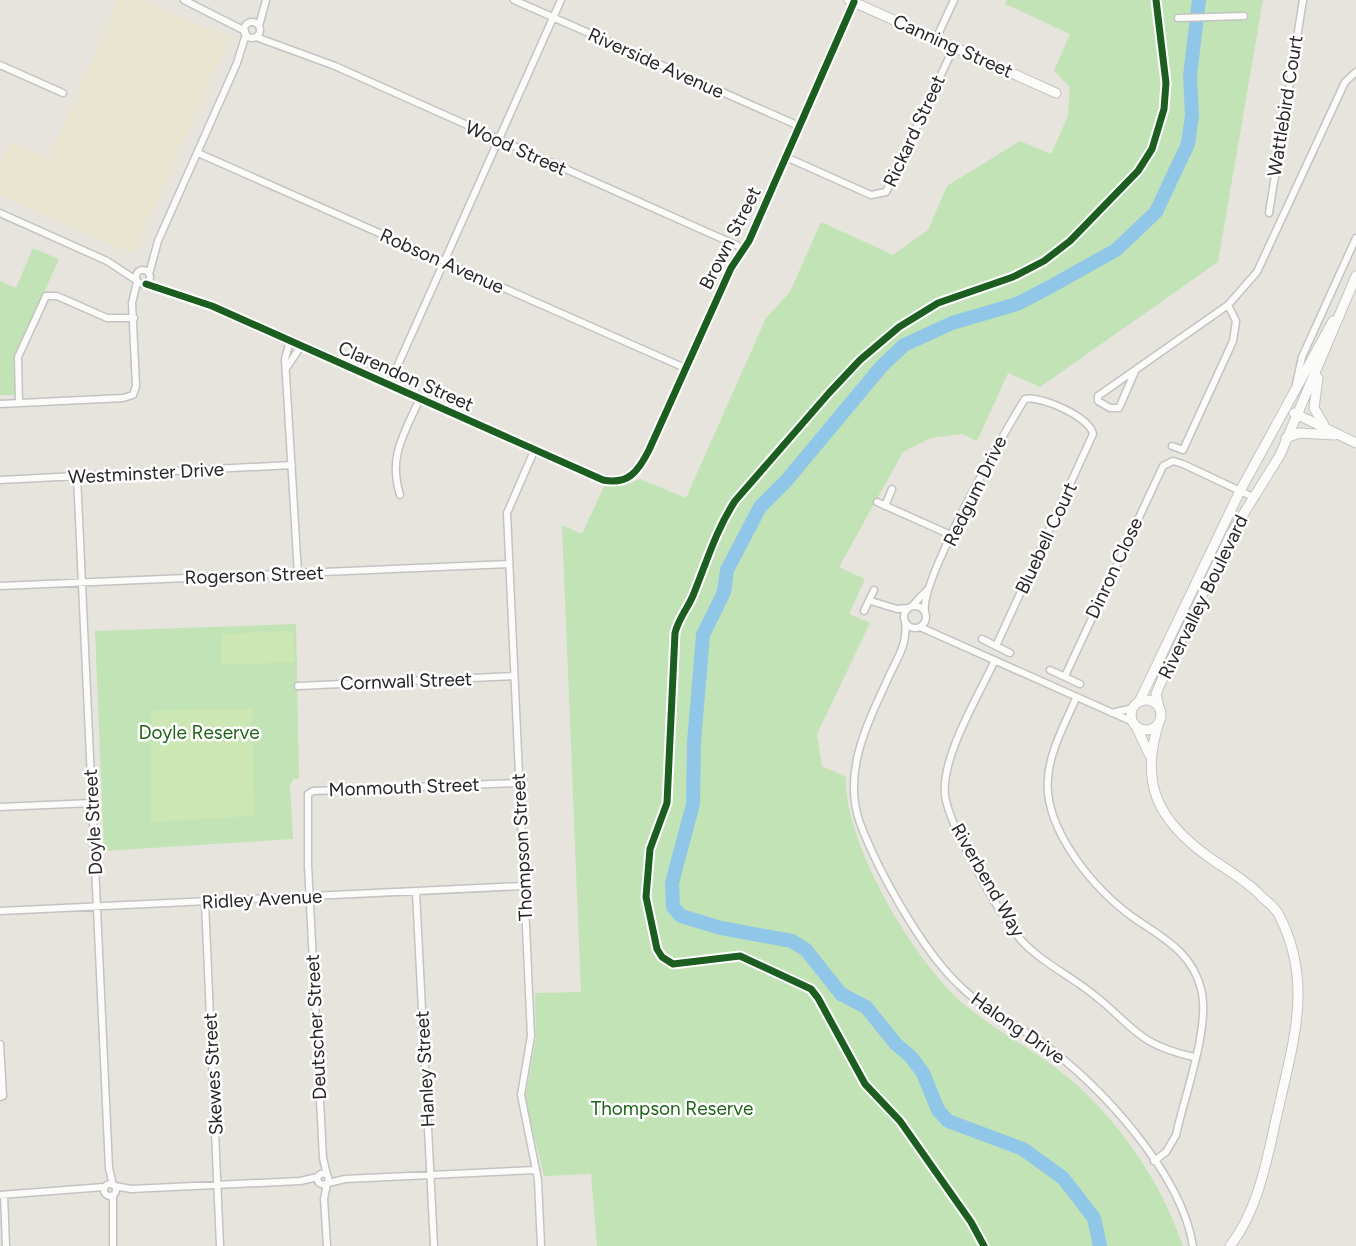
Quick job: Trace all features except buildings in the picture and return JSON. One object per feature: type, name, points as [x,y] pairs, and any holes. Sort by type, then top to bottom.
[{"type":"street","points":[[184,0],[247,28]]},
{"type":"street","name":"Riverside Avenue","points":[[514,0],[799,126]]},
{"type":"street","points":[[389,386],[561,0]]},
{"type":"street","points":[[936,38],[954,0]]},
{"type":"street","name":"Wattlebird Court","points":[[1269,213],[1303,0]]},
{"type":"street","points":[[237,64],[259,28],[265,1]]},
{"type":"street","points":[[140,283],[149,276],[159,242],[237,64],[247,28],[265,1]]},
{"type":"street","name":"Canning Street","points":[[851,1],[1056,93]]},
{"type":"street","name":"Brown Street","points":[[624,481],[641,466],[731,268],[745,249],[851,1]]},
{"type":"street","points":[[1178,18],[1244,16]]},
{"type":"street","name":"Wood Street","points":[[247,28],[259,28],[287,46]]},
{"type":"street","name":"Wood Street","points":[[247,28],[255,37],[287,46],[745,249]]},
{"type":"street","name":"Rickard Street","points":[[786,157],[871,195],[886,192],[954,47]]},
{"type":"street","points":[[0,65],[63,93]]},
{"type":"street","points":[[1136,369],[1119,408],[1110,408],[1098,401],[1098,396],[1136,369],[1228,305],[1257,272],[1271,248],[1345,82],[1356,72]]},
{"type":"street","name":"Robson Avenue","points":[[198,153],[685,368]]},
{"type":"street","name":"Clarendon Street","points":[[0,213],[107,261],[140,271],[177,292],[534,451],[603,480],[624,481]]},
{"type":"street","points":[[1294,392],[1302,357],[1356,238]]},
{"type":"street","points":[[0,404],[123,398],[133,395],[136,386],[132,303],[140,283],[140,271],[159,242]]},
{"type":"street","name":"Clarendon Street","points":[[107,261],[140,283],[177,292]]},
{"type":"street","points":[[1324,425],[1315,414],[1314,398],[1343,305],[1356,276]]},
{"type":"street","points":[[19,403],[18,358],[46,296],[57,296],[107,317],[134,318]]},
{"type":"street","points":[[1172,446],[1183,450],[1233,341],[1236,321],[1228,305]]},
{"type":"street","name":"Rivervalley Boulevard","points":[[1136,705],[1240,491],[1343,305]]},
{"type":"street","name":"Rivervalley Boulevard","points":[[1159,708],[1156,694],[1161,682],[1231,534],[1255,498],[1298,414],[1331,340]]},
{"type":"street","points":[[290,341],[285,359],[298,574]]},
{"type":"street","points":[[287,367],[301,346]]},
{"type":"street","name":"Bluebell Court","points":[[996,646],[1091,440],[1092,428],[1079,417],[1029,398]]},
{"type":"street","name":"Redgum Drive","points":[[905,621],[911,607],[927,590],[998,443],[1025,399],[1029,398]]},
{"type":"street","points":[[400,495],[394,471],[395,456],[419,400]]},
{"type":"street","points":[[1286,409],[1324,425],[1356,443]]},
{"type":"street","points":[[1286,438],[1317,432],[1340,436]]},
{"type":"street","name":"Thompson Street","points":[[534,451],[508,513],[531,1036],[521,1095],[536,1170],[541,1246]]},
{"type":"street","name":"Dinron Close","points":[[1065,676],[1133,525],[1167,462],[1183,464],[1240,491]]},
{"type":"street","name":"Westminster Drive","points":[[0,480],[292,465]]},
{"type":"street","name":"Doyle Street","points":[[77,476],[113,1246]]},
{"type":"street","points":[[885,506],[892,489]]},
{"type":"street","points":[[1240,491],[1255,498]]},
{"type":"street","points":[[877,502],[953,536]]},
{"type":"street","name":"Rogerson Street","points":[[0,586],[509,564]]},
{"type":"street","points":[[863,611],[871,601],[874,590]]},
{"type":"street","name":"Redgum Drive","points":[[926,614],[927,590]]},
{"type":"street","points":[[871,601],[901,609],[911,607],[926,614],[943,636]]},
{"type":"street","points":[[882,605],[919,628],[943,636],[994,662],[1149,730],[1160,722]]},
{"type":"street","name":"Halong Drive","points":[[926,614],[919,628],[902,648],[869,721],[856,768],[857,810],[872,850],[937,963],[982,1005],[1038,1041],[1082,1074],[1127,1123],[1173,1192],[1194,1244]]},
{"type":"street","name":"Halong Drive","points":[[902,648],[905,621]]},
{"type":"street","points":[[982,639],[1010,653]]},
{"type":"street","name":"Riverbend Way","points":[[994,662],[948,764],[945,794],[952,820],[1007,920],[1034,953],[1098,998],[1138,1036],[1154,1046],[1194,1057]]},
{"type":"street","points":[[1050,670],[1080,684]]},
{"type":"street","name":"Cornwall Street","points":[[298,685],[514,676]]},
{"type":"street","points":[[1076,698],[1049,767],[1047,794],[1054,820],[1079,863],[1095,884],[1131,916],[1171,942],[1192,967],[1204,1002],[1194,1057],[1172,1144],[1154,1161]]},
{"type":"street","points":[[1110,713],[1148,700],[1159,708],[1160,722],[1150,756]]},
{"type":"street","points":[[1136,705],[1135,724],[1150,756],[1154,791],[1172,825],[1194,846],[1250,885],[1266,902],[1281,923],[1296,968],[1299,1007],[1264,1169],[1244,1226],[1241,1246]]},
{"type":"street","name":"Monmouth Street","points":[[310,896],[306,803],[308,794],[313,791],[519,783]]},
{"type":"street","points":[[0,807],[92,803]]},
{"type":"street","name":"Ridley Avenue","points":[[0,911],[523,886]]},
{"type":"street","name":"Hanley Street","points":[[416,892],[434,1246]]},
{"type":"street","name":"Deutscher Street","points":[[310,896],[327,1246]]},
{"type":"street","name":"Skewes Street","points":[[205,902],[220,1246]]},
{"type":"street","points":[[0,1044],[3,1096],[0,1097]]},
{"type":"street","points":[[6,1246],[2,1195],[536,1170]]},
{"type":"street","points":[[1230,1246],[1244,1226]]},
{"type":"shaded area","points":[[118,0],[142,0],[230,38],[135,252],[131,253],[0,196],[0,164],[10,142],[49,158]]},
{"type":"green space","name":"Thompson Reserve","points":[[1007,0],[1263,0],[1218,262],[1040,387],[1008,373],[977,441],[962,434],[931,438],[903,452],[839,567],[865,579],[849,614],[870,623],[817,734],[822,766],[846,777],[848,804],[856,835],[870,868],[886,901],[926,963],[967,1007],[1052,1065],[1096,1104],[1141,1160],[1164,1202],[1183,1246],[597,1246],[591,1174],[544,1176],[525,1099],[536,1038],[535,993],[581,992],[562,525],[582,534],[605,484],[623,486],[640,479],[686,498],[766,318],[790,292],[821,222],[893,255],[928,230],[947,186],[1020,141],[1051,154],[1068,116],[1070,87],[1054,71],[1070,34],[1005,4]]},
{"type":"green space","points":[[33,248],[59,259],[15,358],[16,395],[0,395],[0,281],[16,288]]},
{"type":"green space","name":"Doyle Reserve","points":[[296,624],[299,778],[293,779],[290,786],[293,839],[104,851],[95,631]]},
{"type":"green space","points":[[293,631],[294,662],[221,665],[221,634]]},
{"type":"green space","points":[[252,709],[254,816],[151,822],[151,711]]},
{"type":"waterway","points":[[1100,1246],[1094,1218],[1063,1178],[1023,1149],[948,1121],[938,1110],[923,1073],[911,1057],[896,1044],[866,1007],[841,994],[806,950],[792,941],[721,928],[681,916],[673,907],[672,883],[693,804],[694,742],[703,635],[724,592],[727,570],[760,507],[786,481],[881,367],[904,345],[952,323],[1017,304],[1048,288],[1116,250],[1156,212],[1188,144],[1192,115],[1190,76],[1199,0]]},
{"type":"cycle path","points":[[984,1246],[971,1222],[900,1121],[865,1084],[811,989],[740,956],[673,964],[662,957],[657,949],[646,897],[650,849],[667,803],[675,633],[717,534],[735,501],[860,360],[899,327],[938,303],[1013,277],[1044,261],[1070,241],[1138,171],[1152,149],[1164,109],[1166,83],[1156,0]]},
{"type":"cycle path","points":[[146,284],[212,306],[603,480],[626,479],[641,465],[649,450],[731,268],[749,241],[854,2]]}]
